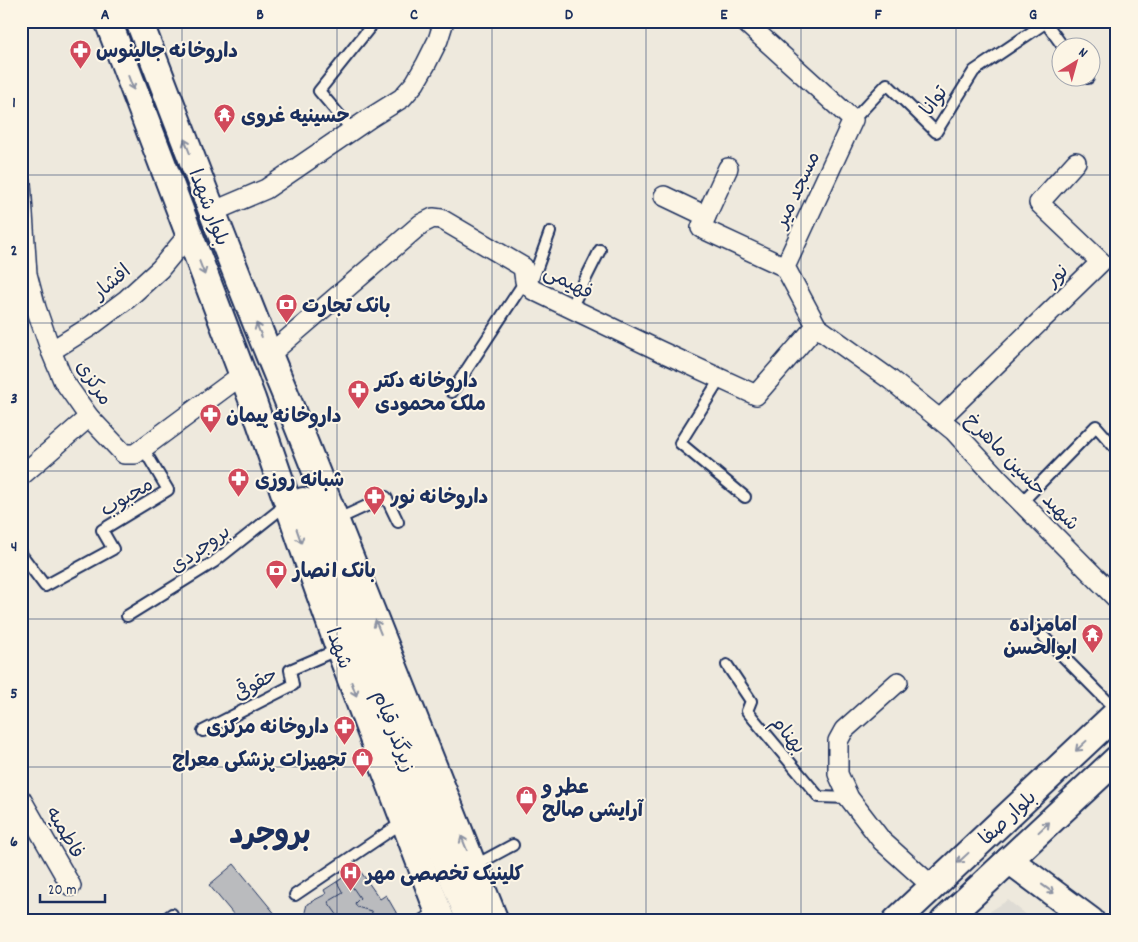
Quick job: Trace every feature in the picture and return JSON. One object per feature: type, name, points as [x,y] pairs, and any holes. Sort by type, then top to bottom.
[{"type":"main road","name":"بلوار شهدا","points":[[108,21],[243,374]]},
{"type":"main road","name":"بلوار شهدا","points":[[139,21],[212,212],[284,391]]},
{"type":"main road","points":[[243,374],[299,509]]},
{"type":"main road","points":[[284,391],[299,509]]},
{"type":"main road","points":[[284,391],[495,921]]},
{"type":"main road","name":"شهدا","points":[[299,509],[340,648],[404,821],[434,917]]},
{"type":"main road","name":"زیرگذر قیام","points":[[299,509],[470,921]]},
{"type":"main road","name":"بلوار صفا","points":[[896,921],[1117,712]]},
{"type":"main road","name":"بلوار صفا","points":[[944,921],[1116,761]]},
{"type":"main road","points":[[1009,860],[1092,921]]},
{"type":"street","points":[[212,212],[266,189],[402,98],[415,83],[438,40],[444,21]]},
{"type":"street","points":[[744,21],[853,120]]},
{"type":"street","name":"مسجد میر","points":[[785,267],[853,120]]},
{"type":"street","name":"نور","points":[[940,419],[1101,262],[1039,203],[1076,162]]},
{"type":"street","points":[[728,168],[701,228],[785,267],[816,326]]},
{"type":"street","name":"مرکزی","points":[[21,183],[24,273],[51,350],[63,380],[89,417],[124,454],[135,454],[243,374]]},
{"type":"street","points":[[664,196],[706,216]]},
{"type":"street","name":"فهیمی","points":[[269,355],[421,224],[433,218],[441,219],[523,267],[527,284],[571,308],[756,395],[816,326]]},
{"type":"street","name":"افشار","points":[[51,350],[91,326],[127,298],[160,269],[189,234]]},
{"type":"street","name":"شهید حسین ماهرخ","points":[[816,326],[891,380],[954,431],[1021,503],[1117,600]]},
{"type":"street","points":[[21,476],[89,417]]},
{"type":"street","points":[[898,682],[844,730],[838,741],[838,774],[849,798],[882,840],[933,887]]},
{"type":"street","name":"فاطمیه","points":[[21,799],[71,886]]},
{"type":"lane","points":[[352,130],[319,91],[375,21]]},
{"type":"lane","points":[[1047,22],[1057,38]]},
{"type":"lane","name":"توانا","points":[[853,120],[887,84],[936,132],[974,71],[1047,22]]},
{"type":"lane","points":[[452,392],[527,284],[550,232]]},
{"type":"lane","points":[[571,308],[600,250]]},
{"type":"lane","points":[[720,379],[680,443],[745,497]]},
{"type":"lane","points":[[1021,503],[1096,426],[1117,450]]},
{"type":"lane","name":"محبوب","points":[[21,554],[45,586],[114,549],[102,530],[168,490],[143,448]]},
{"type":"lane","points":[[335,520],[386,497],[398,522]]},
{"type":"lane","name":"بروجردی","points":[[126,616],[299,509]]},
{"type":"lane","points":[[1037,630],[1117,712]]},
{"type":"lane","name":"حقوقی","points":[[204,731],[293,685],[290,670],[340,648]]},
{"type":"lane","name":"بهنام","points":[[727,665],[751,701],[747,711],[819,797],[849,798]]},
{"type":"lane","points":[[295,895],[404,821]]},
{"type":"lane","points":[[473,867],[513,846]]},
{"type":"lane","points":[[163,921],[172,914]]},
{"type":"shaded area","points":[[1008,900],[1034,921],[975,921]]},
{"type":"building","points":[[234,864],[281,921],[239,921],[209,885]]},
{"type":"building","name":"کلینیک تخصصی مهر","points":[[358,868],[380,899],[386,895],[401,921],[311,921],[305,912],[307,904],[326,894],[324,890]]},
{"type":"building","points":[[345,876],[360,898],[355,903],[357,907],[371,911],[376,921],[336,921],[338,916],[328,902],[343,893],[337,882]]},
{"type":"place","name":"داروخانه جالینوس","points":[[80,69]]},
{"type":"place","name":"حسینیه غروی","points":[[225,134]]},
{"type":"place","name":"بانک تجارت","points":[[286,324]]},
{"type":"place","name":"داروخانه دکتر ملک محمودی","points":[[359,410]]},
{"type":"place","name":"داروخانه پیمان","points":[[210,434]]},
{"type":"place","name":"شبانه روزی","points":[[239,498]]},
{"type":"place","name":"داروخانه نور","points":[[375,515]]},
{"type":"place","name":"بانک انصار","points":[[277,589]]},
{"type":"place","name":"امامزاده ابوالحسن","points":[[1093,654]]},
{"type":"place","name":"داروخانه مرکزی","points":[[345,745]]},
{"type":"place","name":"تجهیزات پزشکی معراج","points":[[362,778]]},
{"type":"place","name":"عطر و آرایشی صالح","points":[[526,816]]},
{"type":"place","name":"کلینیک تخصصی مهر","points":[[350,892]]},
{"type":"district","name":"بروجرد","points":[[270,833]]}]
